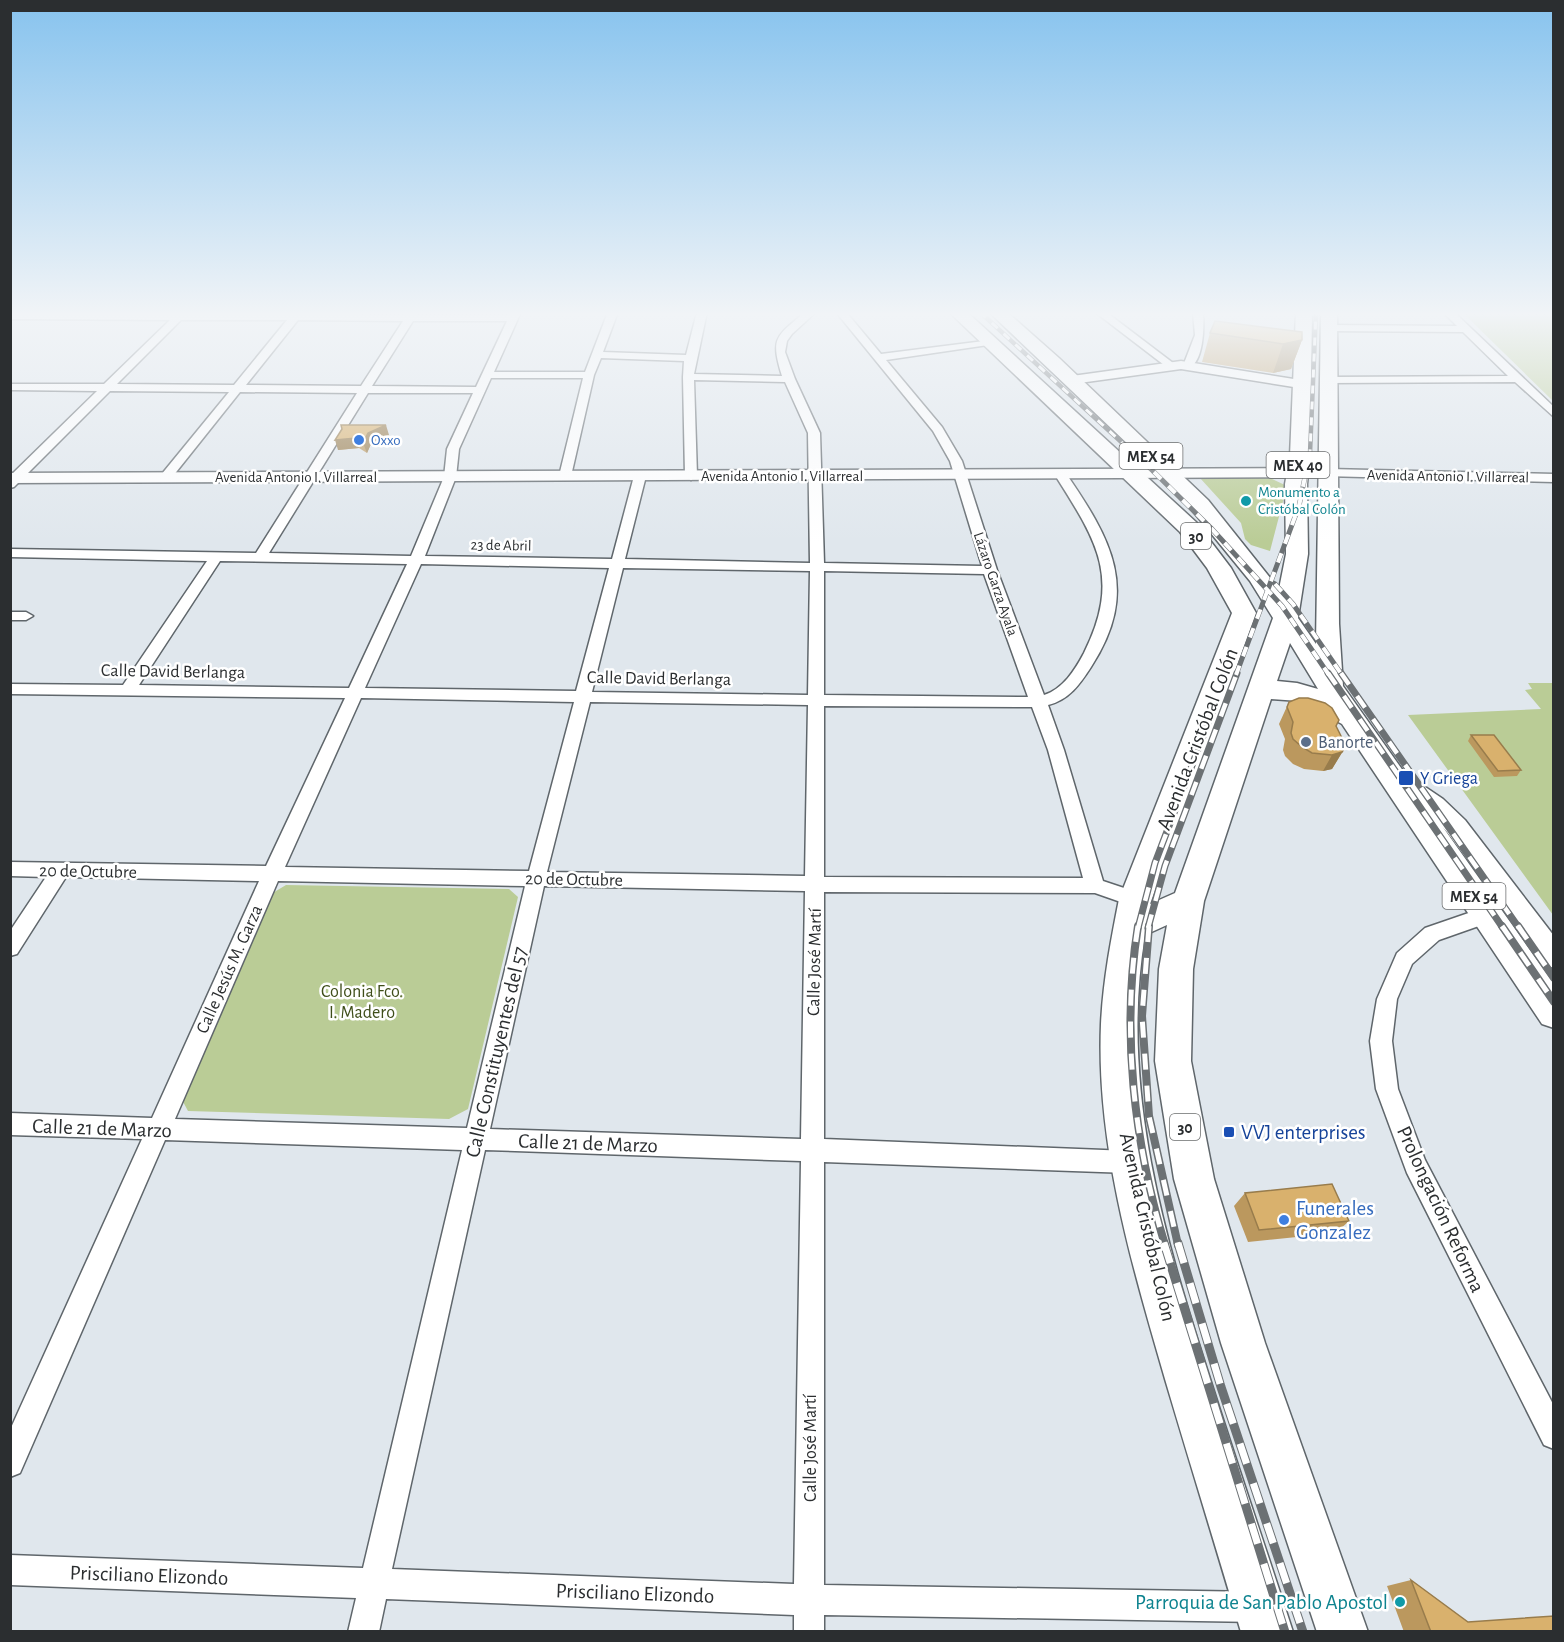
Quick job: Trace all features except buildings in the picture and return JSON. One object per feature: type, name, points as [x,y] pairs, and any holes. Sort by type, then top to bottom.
[{"type":"main road","name":"30","points":[[1038,389],[1130,474]]},
{"type":"main road","name":"MEX 54","points":[[1080,389],[1200,505],[1260,578],[1331,688],[1395,778],[1554,1013]]},
{"type":"main road","name":"MEX 40","points":[[1286,617],[1297,554],[1300,389]]},
{"type":"main road","name":"MEX 40","points":[[1329,389],[1328,640],[1331,688]]},
{"type":"main road","name":"Avenida Cristóbal Colón","points":[[1130,474],[1188,526],[1216,560],[1228,577],[1244,613],[1131,914],[1118,1009],[1118,1069],[1129,1162],[1167,1315],[1263,1619]]},
{"type":"main road","name":"30","points":[[1286,617],[1188,901],[1176,969],[1173,1061],[1194,1179],[1243,1342],[1343,1632]]},
{"type":"main road","points":[[1262,690],[1295,690],[1308,693],[1324,701],[1357,725]]},
{"type":"main road","points":[[1131,914],[1188,901]]},
{"type":"street","points":[[13,480],[107,389]]},
{"type":"street","points":[[165,478],[237,389]]},
{"type":"street","points":[[260,557],[363,389]]},
{"type":"street","points":[[400,389],[481,390]]},
{"type":"street","points":[[565,476],[586,389]]},
{"type":"street","points":[[688,389],[691,476]]},
{"type":"street","name":"Calle José Martí","points":[[793,389],[814,433],[817,476],[809,1632]]},
{"type":"street","name":"Lázaro Garza Ayala","points":[[903,389],[951,449],[990,570],[1056,750],[1095,886]]},
{"type":"street","points":[[1526,389],[1554,414]]},
{"type":"street","name":"Calle Jesús M. Garza","points":[[10,1463],[272,874],[416,560],[450,477],[453,449],[481,390]]},
{"type":"street","name":"Avenida Antonio I. Villarreal","points":[[13,480],[1169,473],[1328,473],[1554,478]]},
{"type":"street","name":"Calle David Berlanga","points":[[10,689],[582,695],[816,701],[1038,702],[1052,699],[1065,689],[1082,670],[1097,641],[1108,607],[1110,574],[1101,544],[1088,517],[1061,475]]},
{"type":"street","name":"Calle Constituyentes del 57","points":[[363,1632],[536,879],[640,476]]},
{"type":"street","name":"23 de Abril","points":[[10,553],[990,570]]},
{"type":"street","points":[[128,690],[216,556]]},
{"type":"street","points":[[10,616],[26,616]]},
{"type":"street","points":[[1395,778],[1435,805],[1456,826],[1554,957]]},
{"type":"street","name":"20 de Octubre","points":[[10,869],[815,884],[1095,886],[1131,914]]},
{"type":"street","points":[[10,948],[60,871]]},
{"type":"street","name":"Prolongación Reforma","points":[[1486,915],[1432,934],[1404,959],[1387,999],[1381,1041],[1387,1089],[1415,1165],[1554,1435]]},
{"type":"street","name":"Calle 21 de Marzo","points":[[10,1124],[157,1131],[812,1150],[1129,1162]]},
{"type":"street","name":"Prisciliano Elizondo","points":[[10,1570],[1263,1619]]},
{"type":"green space","points":[[1540,389],[1553,389],[1553,401]]},
{"type":"green space","points":[[1200,478],[1270,478],[1287,486],[1270,551],[1251,545],[1245,539],[1241,523]]},
{"type":"green space","points":[[1528,683],[1553,683],[1553,915],[1408,715],[1541,709],[1525,690],[1532,689]]},
{"type":"green space","name":"Colonia Fco. I. Madero","points":[[286,885],[509,889],[518,897],[468,1109],[449,1119],[188,1111],[181,1098],[271,894]]},
{"type":"railway","points":[[1063,389],[1155,473]]},
{"type":"railway","points":[[1306,473],[1310,453],[1313,389]]},
{"type":"railway","points":[[1154,472],[1211,528],[1268,590]]},
{"type":"railway","points":[[1268,590],[1299,506],[1306,472]]},
{"type":"railway","points":[[1275,584],[1293,604],[1342,675]]},
{"type":"railway","points":[[1236,675],[1268,590]]},
{"type":"railway","points":[[1268,590],[1282,606],[1329,675]]},
{"type":"railway","points":[[1148,928],[1165,866],[1237,673]]},
{"type":"railway","points":[[1328,673],[1503,928]]},
{"type":"railway","points":[[1341,673],[1519,928]]},
{"type":"railway","points":[[1138,928],[1155,863],[1213,710]]},
{"type":"railway","points":[[1138,926],[1131,1006],[1134,1087],[1145,1167],[1165,1245]]},
{"type":"railway","points":[[1149,926],[1142,1016],[1149,1116],[1178,1245]]},
{"type":"railway","points":[[1502,926],[1554,1002]]},
{"type":"railway","points":[[1518,926],[1554,978]]},
{"type":"railway","points":[[1164,1243],[1285,1632]]},
{"type":"railway","points":[[1178,1243],[1221,1387],[1303,1632]]},
{"type":"place","name":"Oxxo","points":[[359,440]]},
{"type":"place","name":"Monumento a Cristóbal Colón","points":[[1246,501]]},
{"type":"place","name":"Banorte","points":[[1306,742]]},
{"type":"place","name":"Y Griega","points":[[1406,778]]},
{"type":"place","name":"VVJ enterprises","points":[[1229,1132]]},
{"type":"place","name":"Funerales Gonzalez","points":[[1284,1220]]},
{"type":"place","name":"Parroquia de San Pablo Apostol","points":[[1400,1602]]}]
